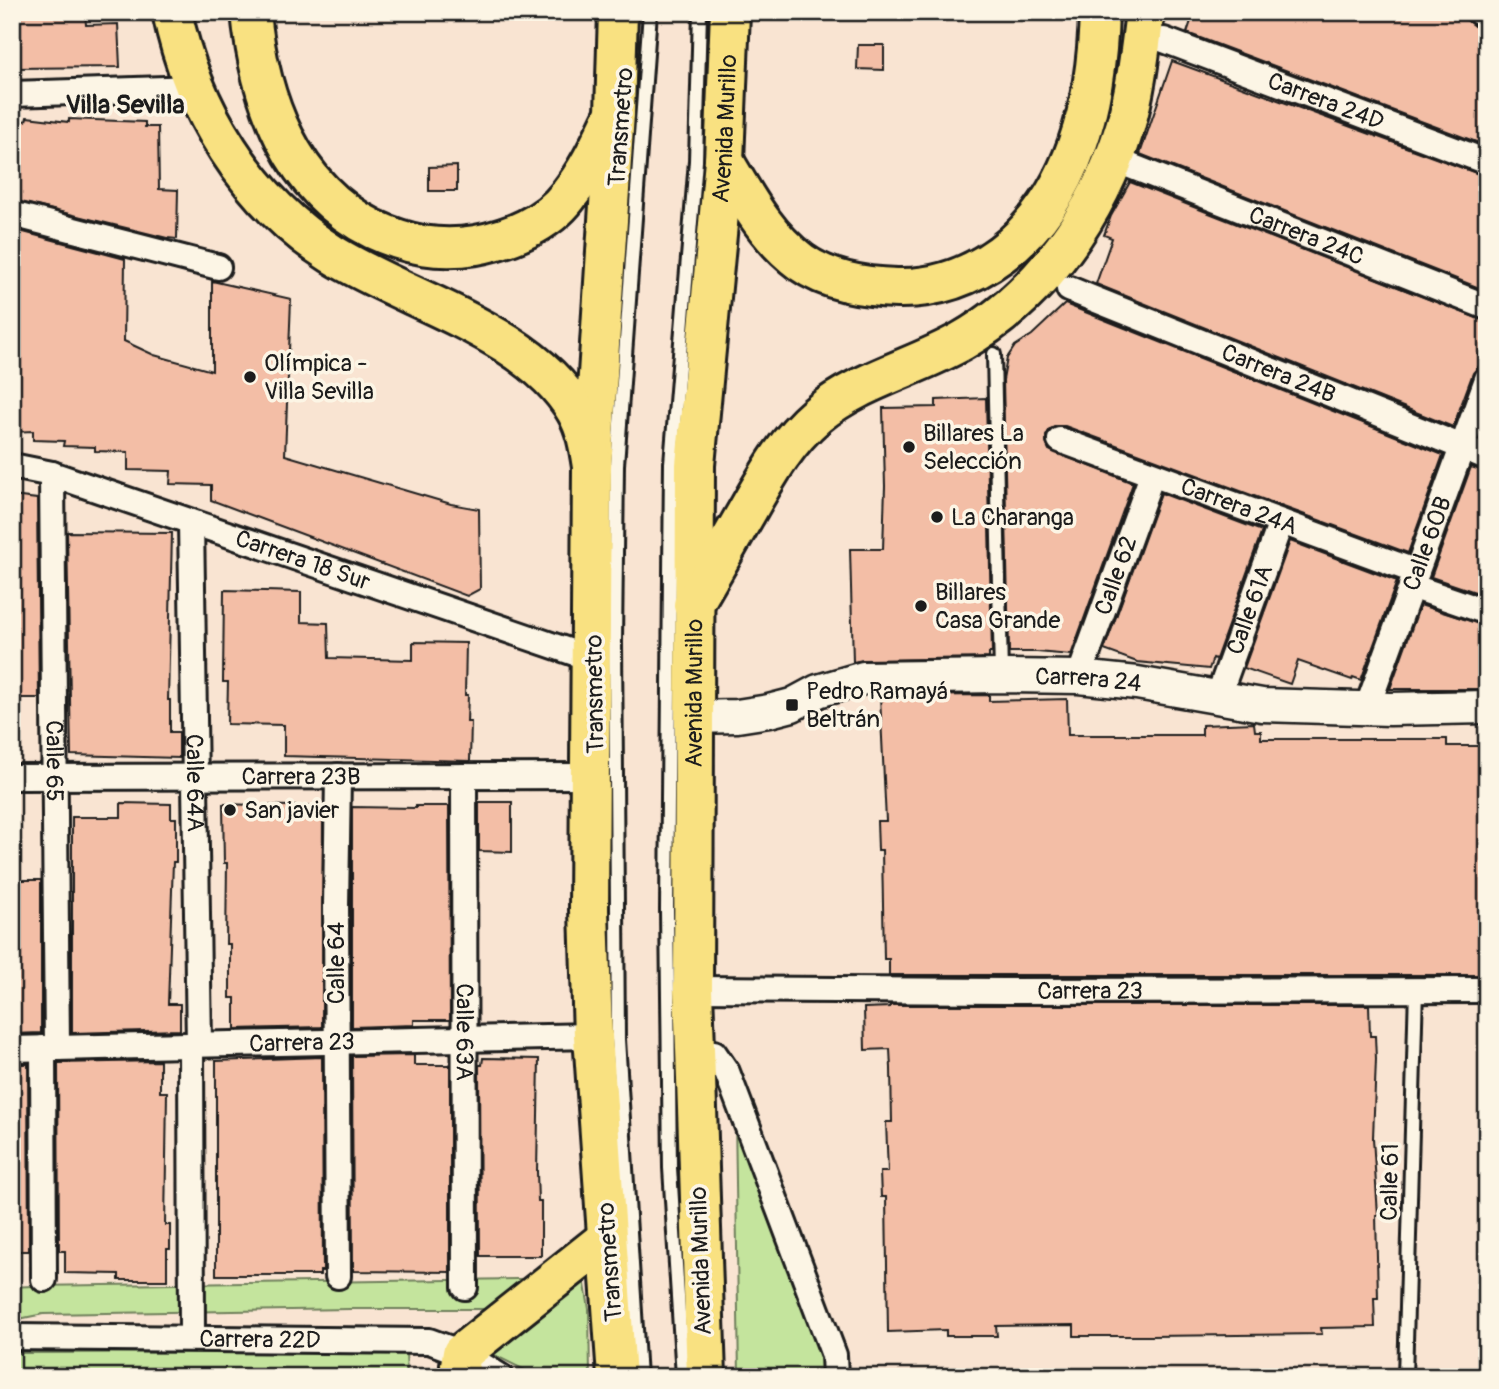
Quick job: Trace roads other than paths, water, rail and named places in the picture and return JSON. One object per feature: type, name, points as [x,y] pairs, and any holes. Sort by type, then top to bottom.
[{"type":"main road","points":[[172,12],[182,54],[215,129],[233,159],[265,197],[314,241],[354,267],[499,340],[543,370],[562,390],[578,413],[585,430],[592,467]]},
{"type":"main road","points":[[251,12],[255,48],[264,88],[281,131],[302,169],[325,195],[353,217],[385,234],[419,246],[447,248],[479,244],[516,234],[543,218],[567,198],[583,176],[615,113]]},
{"type":"main road","points":[[617,1377],[593,1036],[589,909],[592,467],[615,113],[618,12]]},
{"type":"main road","name":"Avenida Murillo","points":[[706,1377],[693,989],[695,465],[724,161],[730,12]]},
{"type":"main road","points":[[724,161],[753,209],[777,240],[802,262],[831,277],[869,286],[905,289],[932,285],[969,274],[996,257],[1029,230],[1061,183],[1091,98],[1097,59],[1099,12]]},
{"type":"main road","points":[[694,605],[782,452],[815,417],[862,387],[962,341],[1009,308],[1062,252],[1095,198],[1120,142],[1155,26]]},
{"type":"main road","points":[[462,1365],[607,1238]]},
{"type":"street","points":[[1479,12],[1487,15]]},
{"type":"street","name":"Carrera 24D","points":[[1155,26],[1487,162]]},
{"type":"street","points":[[12,94],[196,88]]},
{"type":"street","name":"Carrera 24C","points":[[1128,165],[1487,307]]},
{"type":"street","points":[[12,215],[218,267]]},
{"type":"street","name":"Carrera 24B","points":[[1069,289],[1487,457]]},
{"type":"street","name":"Calle 60B","points":[[1367,708],[1487,379]]},
{"type":"street","name":"Carrera 24A","points":[[1060,440],[1281,522],[1487,612]]},
{"type":"street","name":"Carrera 18 Sur","points":[[12,466],[52,474],[592,659]]},
{"type":"street","name":"Calle 65","points":[[44,1279],[54,777],[52,474]]},
{"type":"street","name":"Calle 62","points":[[1079,677],[1152,475]]},
{"type":"street","name":"Calle 64A","points":[[191,522],[195,777],[192,1338]]},
{"type":"street","name":"Calle 61A","points":[[1218,696],[1281,522]]},
{"type":"street","name":"Carrera 24","points":[[694,718],[769,711],[792,705],[818,691],[863,678],[1001,676],[1079,677],[1137,683],[1262,705],[1487,707]]},
{"type":"street","name":"Calle 64","points":[[338,776],[338,1276]]},
{"type":"street","name":"Calle 63A","points":[[464,776],[465,1287]]},
{"type":"street","name":"Carrera 23B","points":[[12,777],[590,776]]},
{"type":"street","name":"Carrera 23","points":[[693,989],[1487,990]]},
{"type":"street","name":"Carrera 23","points":[[12,1049],[593,1036]]},
{"type":"street","points":[[694,1052],[714,1053],[727,1072],[834,1355],[835,1377]]},
{"type":"street","name":"Carrera 22D","points":[[12,1337],[429,1341],[462,1365],[501,1377]]},
{"type":"lane","name":"Transmetro","points":[[639,1377],[618,1039],[615,642],[617,465],[650,12]]},
{"type":"lane","points":[[683,1377],[670,1168],[668,1053],[671,477],[696,161],[701,12]]},
{"type":"lane","points":[[994,354],[1001,676]]},
{"type":"lane","name":"Calle 61","points":[[1405,1377],[1416,988]]},
{"type":"place","name":"Olímpica - Villa Sevilla","points":[[250,377]]},
{"type":"place","name":"Billares La Selección","points":[[909,447]]},
{"type":"place","name":"La Charanga","points":[[937,517]]},
{"type":"place","name":"Billares Casa Grande","points":[[921,606]]},
{"type":"place","name":"Pedro Ramayá Beltrán","points":[[792,705]]},
{"type":"place","name":"San javier","points":[[230,810]]},
{"type":"district","name":"Villa Sevilla","points":[[125,105]]}]
